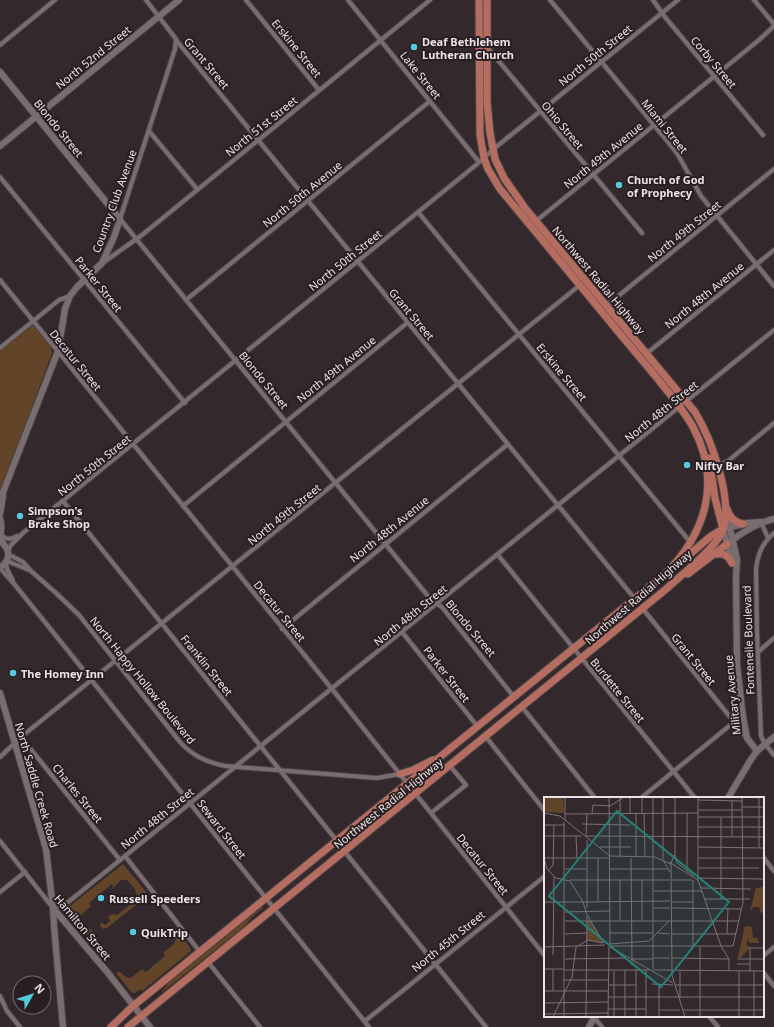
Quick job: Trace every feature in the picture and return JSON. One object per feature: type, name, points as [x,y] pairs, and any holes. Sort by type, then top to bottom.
[{"type":"main road","name":"North 52nd Street","points":[[0,146],[179,0]]},
{"type":"main road","name":"Northwest Radial Highway","points":[[111,1027],[133,1006],[664,575],[680,559],[691,544],[703,516],[707,486],[706,467],[698,437],[688,418],[500,189],[482,160],[479,121],[479,0]]},
{"type":"main road","name":"Northwest Radial Highway","points":[[128,1027],[643,609],[714,543],[726,528],[726,508],[717,466],[705,430],[695,412],[536,221],[509,186],[500,168],[493,150],[489,128],[487,101],[486,0]]},
{"type":"main road","name":"Blondo Street","points":[[0,72],[120,219]]},
{"type":"main road","name":"Country Club Avenue","points":[[0,514],[2,497],[58,351],[65,309],[70,296],[102,263],[112,242],[120,219]]},
{"type":"main road","points":[[698,437],[709,456],[715,498],[726,528]]},
{"type":"main road","points":[[726,508],[732,519],[737,523],[743,524]]},
{"type":"main road","points":[[664,575],[711,536],[726,528],[774,519]]},
{"type":"main road","points":[[0,520],[2,525],[0,539],[8,552],[3,565]]},
{"type":"main road","points":[[665,590],[748,529],[761,522]]},
{"type":"main road","name":"Military Avenue","points":[[726,528],[737,559],[737,665],[743,717],[747,738],[757,751]]},
{"type":"main road","name":"Military Avenue","points":[[730,542],[732,563],[736,578]]},
{"type":"main road","points":[[714,554],[723,554],[728,557],[732,563]]},
{"type":"main road","name":"North Saddle Creek Road","points":[[0,693],[1,701],[43,838],[53,908],[64,1027]]},
{"type":"main road","points":[[729,797],[757,751],[774,737]]},
{"type":"main road","points":[[400,774],[416,768],[447,752]]},
{"type":"main road","name":"Hamilton Street","points":[[53,908],[108,973],[150,1027]]},
{"type":"main road","points":[[589,1027],[594,1017]]},
{"type":"street","points":[[0,45],[55,0]]},
{"type":"street","points":[[146,0],[176,39]]},
{"type":"street","name":"Erskine Street","points":[[246,0],[319,90]]},
{"type":"street","name":"Lake Street","points":[[348,0],[430,101],[482,160]]},
{"type":"street","name":"North 51st Street","points":[[102,263],[136,238],[430,0]]},
{"type":"street","name":"Miami Street","points":[[550,0],[678,155],[697,189],[774,286]]},
{"type":"street","name":"Corby Street","points":[[653,0],[763,135]]},
{"type":"street","name":"North 50th Street","points":[[8,552],[11,545],[23,533],[185,403],[540,111],[678,0]]},
{"type":"street","points":[[754,0],[774,25]]},
{"type":"street","name":"North 49th Avenue","points":[[536,221],[759,40],[774,25]]},
{"type":"street","name":"Country Club Avenue","points":[[120,219],[174,55],[176,39]]},
{"type":"street","name":"Grant Street","points":[[176,39],[634,599]]},
{"type":"street","name":"Ohio Street","points":[[487,46],[642,233]]},
{"type":"street","name":"North 50th Avenue","points":[[186,300],[430,101]]},
{"type":"street","points":[[149,131],[197,189]]},
{"type":"street","name":"North 49th Street","points":[[606,306],[774,169]]},
{"type":"street","name":"Parker Street","points":[[0,177],[185,403]]},
{"type":"street","name":"Erskine Street","points":[[418,212],[691,544]]},
{"type":"street","name":"Blondo Street","points":[[120,219],[385,544],[432,601],[442,607],[514,697]]},
{"type":"street","name":"North 48th Avenue","points":[[646,354],[774,250]]},
{"type":"street","name":"Decatur Street","points":[[0,280],[332,689],[544,955]]},
{"type":"street","name":"North 49th Street","points":[[0,757],[21,737],[580,285]]},
{"type":"street","points":[[0,348],[59,300],[70,296]]},
{"type":"street","name":"North 49th Avenue","points":[[184,506],[408,323]]},
{"type":"street","name":"North 48th Street","points":[[53,908],[67,902],[125,856],[774,330]]},
{"type":"street","points":[[717,466],[728,461],[774,423]]},
{"type":"street","name":"North 48th Avenue","points":[[282,628],[508,444]]},
{"type":"street","name":"Franklin Street","points":[[63,501],[338,841]]},
{"type":"street","points":[[761,522],[768,538]]},
{"type":"street","name":"North 50th Street","points":[[1,534],[9,539],[23,533]]},
{"type":"street","name":"Fontenelle Boulevard","points":[[765,744],[761,736],[756,569],[760,552],[768,538],[774,533]]},
{"type":"street","name":"North Happy Hollow Boulevard","points":[[8,552],[23,562],[71,607],[188,750],[197,757],[225,766],[281,771],[377,778],[400,774]]},
{"type":"street","name":"Burdette Street","points":[[498,555],[694,797]]},
{"type":"street","name":"North Happy Hollow Boulevard","points":[[3,565],[31,571]]},
{"type":"street","name":"Seward Street","points":[[3,565],[7,569],[15,585]]},
{"type":"street","name":"Seward Street","points":[[3,565],[15,585],[369,1027]]},
{"type":"street","name":"Grant Street","points":[[643,609],[747,738]]},
{"type":"street","name":"Parker Street","points":[[402,632],[478,727]]},
{"type":"street","points":[[758,652],[774,638]]},
{"type":"street","points":[[522,707],[594,797]]},
{"type":"street","points":[[642,797],[734,722]]},
{"type":"street","name":"Charles Street","points":[[21,737],[120,860]]},
{"type":"street","points":[[486,737],[544,810]]},
{"type":"street","points":[[765,744],[774,755]]},
{"type":"street","points":[[431,813],[466,785],[450,766]]},
{"type":"street","name":"Hamilton Street","points":[[0,841],[53,908]]},
{"type":"street","points":[[345,852],[486,1027]]},
{"type":"street","points":[[125,856],[200,952]]},
{"type":"street","points":[[764,858],[774,871]]},
{"type":"street","points":[[0,892],[25,872]]},
{"type":"street","name":"North 45th Street","points":[[364,1021],[544,877]]},
{"type":"street","points":[[764,955],[774,948]]},
{"type":"street","points":[[208,962],[260,1027]]},
{"type":"street","points":[[764,973],[774,986]]},
{"type":"street","points":[[0,996],[2,1004],[20,1027]]},
{"type":"street","points":[[594,1017],[602,1027]]},
{"type":"street","points":[[710,1017],[718,1027]]},
{"type":"shaded area","points":[[33,325],[51,347],[52,353],[0,494],[0,351]]},
{"type":"shaded area","points":[[123,864],[147,893],[147,896],[107,928],[103,929],[100,926],[101,922],[105,925],[110,921],[108,917],[112,914],[117,915],[136,900],[137,897],[135,889],[127,880],[121,880],[113,888],[112,884],[89,903],[91,906],[79,917],[82,924],[95,933],[94,938],[91,940],[66,909]]},
{"type":"shaded area","points":[[262,907],[263,908],[253,916],[244,927],[161,993],[169,982]]},
{"type":"shaded area","points":[[173,927],[191,951],[142,991],[140,989],[135,993],[132,993],[117,972],[131,978],[142,969],[146,972],[165,956],[163,953],[174,943],[175,938],[171,930]]},
{"type":"place","name":"Deaf Bethlehem Lutheran Church","points":[[414,47]]},
{"type":"place","name":"Church of God of Prophecy","points":[[619,185]]},
{"type":"place","name":"Nifty Bar","points":[[687,465]]},
{"type":"place","name":"Simpson's Brake Shop","points":[[20,516]]},
{"type":"place","name":"The Homey Inn","points":[[13,673]]},
{"type":"place","name":"Russell Speeders","points":[[101,898]]},
{"type":"place","name":"QuikTrip","points":[[133,932]]}]
